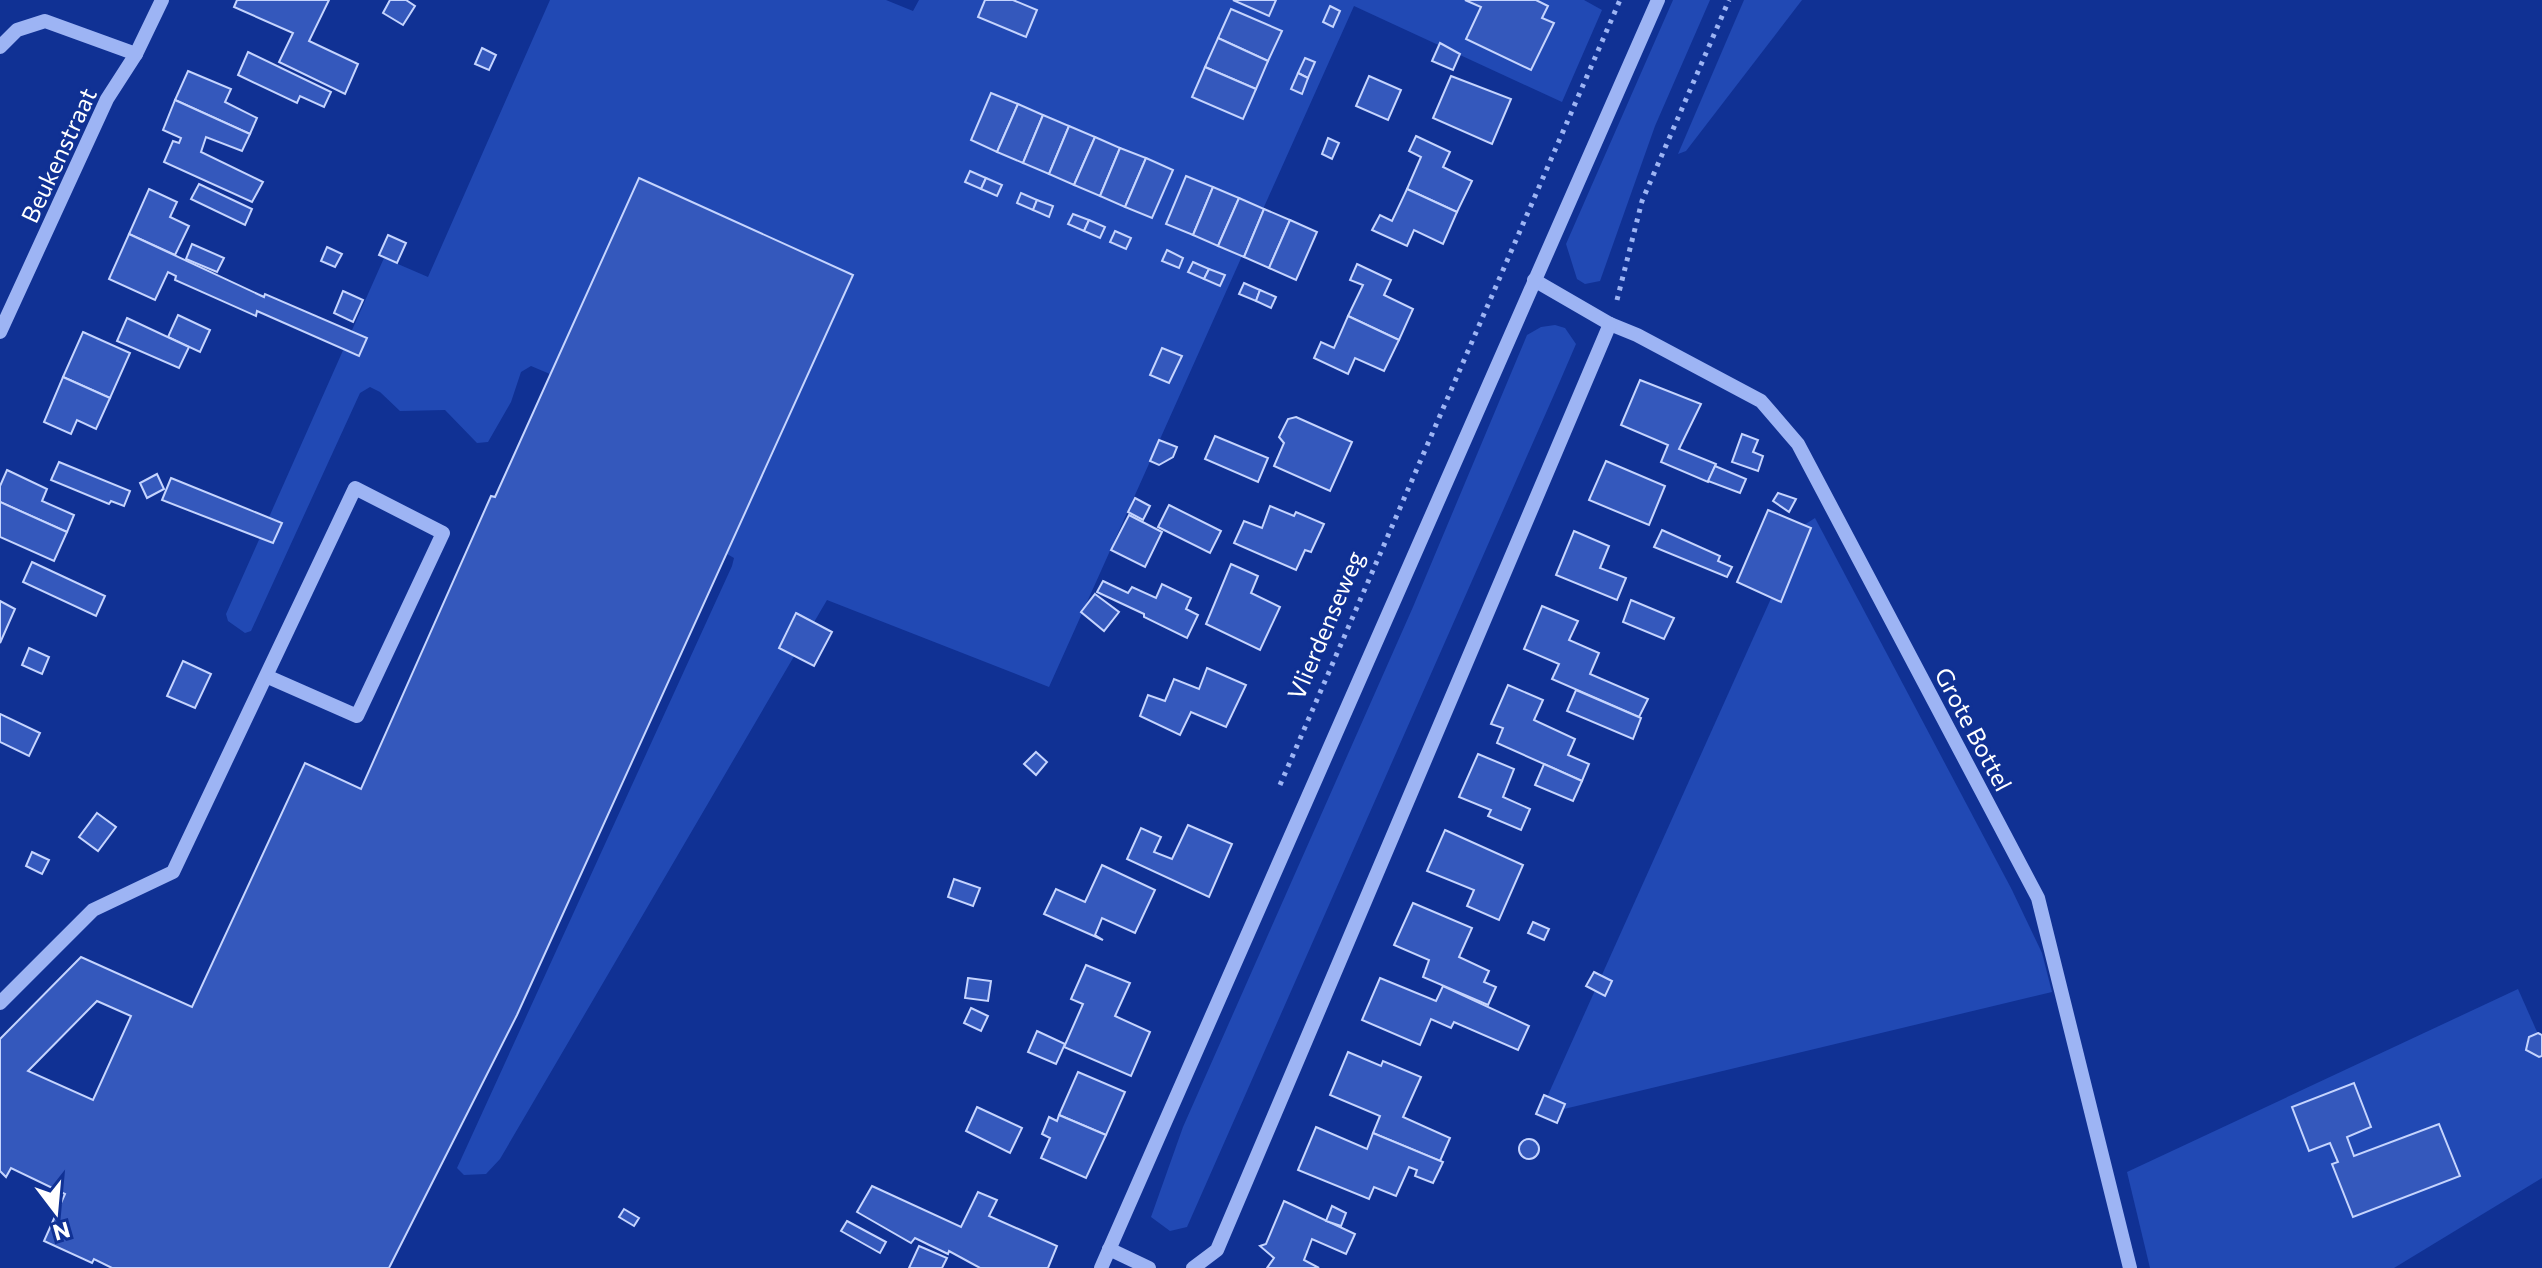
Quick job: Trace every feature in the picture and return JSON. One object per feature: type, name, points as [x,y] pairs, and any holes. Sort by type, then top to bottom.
[{"type":"street","name":"Beukenstraat","points":[[0,332],[107,99],[136,54],[162,0]]},
{"type":"street","points":[[1101,1268],[1658,0]]},
{"type":"street","points":[[0,47],[17,30],[45,21],[136,54]]},
{"type":"street","points":[[1193,1268],[1217,1250],[1610,324],[1534,280]]},
{"type":"street","name":"Grote Bottel","points":[[1610,324],[1637,335],[1761,401],[1798,444],[2038,898],[2130,1268]]},
{"type":"street","points":[[0,1003],[93,910],[173,872],[355,488],[443,533],[357,716],[266,676]]},
{"type":"street","points":[[1109,1249],[1149,1268]]},
{"type":"path","name":"Vlierdenseweg","points":[[1278,790],[1620,0]]},
{"type":"path","points":[[1610,324],[1642,201],[1729,0]]},
{"type":"shaded area","points":[[550,0],[886,0],[913,11],[919,0],[1584,0],[1602,10],[1562,102],[1354,6],[1049,687],[827,600],[500,1159],[486,1174],[464,1175],[457,1168],[732,566],[734,558],[690,533],[690,433],[531,366],[521,372],[511,402],[488,442],[477,443],[445,410],[400,411],[370,387],[360,393],[251,631],[245,633],[228,621],[226,614],[384,258],[428,277]]},
{"type":"shaded area","points":[[1673,0],[1710,0],[1655,126],[1600,281],[1585,284],[1577,279],[1566,244]]},
{"type":"shaded area","points":[[1744,0],[1802,0],[1686,151],[1678,154]]},
{"type":"shaded area","points":[[1555,325],[1565,328],[1576,344],[1187,1227],[1170,1231],[1151,1217],[1183,1127],[1413,607],[1527,335],[1541,327]]},
{"type":"shaded area","points":[[1815,518],[2012,890],[2042,953],[2052,992],[1539,1115],[1804,525]]},
{"type":"shaded area","points":[[2518,989],[2542,1043],[2542,1178],[2394,1268],[2150,1268],[2127,1172]]},
{"type":"building","points":[[237,0],[329,0],[309,41],[358,64],[345,94],[279,62],[293,33],[234,7]]},
{"type":"building","points":[[390,0],[406,0],[415,6],[403,25],[383,13]]},
{"type":"building","points":[[985,0],[1013,0],[1037,10],[1026,37],[978,17]]},
{"type":"building","points":[[1233,0],[1276,0],[1269,16]]},
{"type":"building","points":[[1465,0],[1536,0],[1548,6],[1542,18],[1554,23],[1531,70],[1466,39],[1481,7]]},
{"type":"building","points":[[1330,6],[1340,11],[1333,27],[1323,22]]},
{"type":"building","points":[[1231,9],[1282,31],[1268,61],[1218,38]]},
{"type":"building","points":[[1218,38],[1268,61],[1256,89],[1205,67]]},
{"type":"building","points":[[1440,43],[1460,54],[1453,70],[1432,61]]},
{"type":"building","points":[[482,48],[496,55],[489,70],[475,64]]},
{"type":"building","points":[[248,52],[331,92],[324,107],[300,96],[297,103],[238,75]]},
{"type":"building","points":[[1305,58],[1315,62],[1308,78],[1298,73]]},
{"type":"building","points":[[1205,67],[1256,89],[1243,119],[1192,97]]},
{"type":"building","points":[[188,71],[231,89],[225,102],[257,118],[250,134],[175,100]]},
{"type":"building","points":[[1298,73],[1308,78],[1302,94],[1291,89]]},
{"type":"building","points":[[1369,76],[1401,90],[1388,120],[1356,106]]},
{"type":"building","points":[[1451,76],[1511,99],[1492,144],[1433,118]]},
{"type":"building","points":[[991,93],[1018,104],[997,152],[971,140]]},
{"type":"building","points":[[175,100],[250,134],[242,151],[206,137],[201,152],[263,182],[252,202],[164,162],[173,141],[179,143],[181,138],[163,130]]},
{"type":"building","points":[[1018,104],[1043,115],[1023,163],[997,152]]},
{"type":"building","points":[[1043,115],[1069,126],[1049,174],[1023,163]]},
{"type":"building","points":[[1069,126],[1095,137],[1074,185],[1049,174]]},
{"type":"building","points":[[1416,136],[1450,152],[1443,167],[1472,181],[1457,212],[1407,189],[1421,157],[1409,151]]},
{"type":"building","points":[[1095,137],[1120,148],[1100,196],[1074,185]]},
{"type":"building","points":[[1328,138],[1339,143],[1332,159],[1322,154]]},
{"type":"building","points":[[1120,148],[1146,158],[1125,207],[1100,196]]},
{"type":"building","points":[[1146,158],[1173,170],[1152,218],[1125,207]]},
{"type":"building","points":[[970,171],[986,178],[981,189],[965,182]]},
{"type":"building","points":[[1186,176],[1213,187],[1193,235],[1166,224]]},
{"type":"building","points":[[639,178],[853,275],[517,1015],[389,1268],[112,1268],[94,1259],[92,1263],[44,1241],[65,1194],[11,1168],[6,1177],[0,1171],[0,1039],[81,957],[192,1007],[305,763],[361,789],[491,496],[495,497]],"holes":[[[97,1001],[131,1016],[93,1100],[28,1071]]]},
{"type":"building","points":[[986,178],[1002,185],[997,196],[981,189]]},
{"type":"building","points":[[199,184],[252,209],[245,225],[191,199]]},
{"type":"building","points":[[1213,187],[1239,198],[1218,246],[1193,235]]},
{"type":"building","points":[[149,189],[177,202],[170,217],[189,226],[175,255],[129,234]]},
{"type":"building","points":[[1407,189],[1457,212],[1443,244],[1414,230],[1407,246],[1372,230],[1380,215],[1392,221]]},
{"type":"building","points":[[1021,193],[1037,200],[1033,210],[1017,203]]},
{"type":"building","points":[[1239,198],[1264,209],[1244,257],[1218,246]]},
{"type":"building","points":[[1037,200],[1053,206],[1049,217],[1033,210]]},
{"type":"building","points":[[1264,209],[1290,220],[1269,268],[1244,257]]},
{"type":"building","points":[[1073,214],[1089,220],[1084,231],[1068,224]]},
{"type":"building","points":[[1089,220],[1105,227],[1100,238],[1084,231]]},
{"type":"building","points":[[1290,220],[1317,232],[1296,280],[1269,268]]},
{"type":"building","points":[[1115,231],[1131,238],[1126,249],[1110,242]]},
{"type":"building","points":[[129,234],[264,297],[265,294],[367,338],[359,356],[257,311],[256,316],[175,280],[176,276],[168,272],[155,300],[109,279]]},
{"type":"building","points":[[388,235],[406,243],[397,263],[379,255]]},
{"type":"building","points":[[192,244],[224,258],[217,272],[186,259]]},
{"type":"building","points":[[327,247],[342,254],[335,267],[321,261]]},
{"type":"building","points":[[1167,250],[1183,258],[1179,268],[1162,261]]},
{"type":"building","points":[[1193,262],[1209,269],[1204,279],[1188,272]]},
{"type":"building","points":[[1357,264],[1391,280],[1384,295],[1413,309],[1399,340],[1348,316],[1363,285],[1350,280]]},
{"type":"building","points":[[1209,269],[1225,275],[1220,286],[1204,279]]},
{"type":"building","points":[[1244,283],[1260,290],[1256,301],[1239,294]]},
{"type":"building","points":[[1260,290],[1276,297],[1271,308],[1256,301]]},
{"type":"building","points":[[343,291],[363,300],[353,322],[334,313]]},
{"type":"building","points":[[178,315],[210,330],[200,352],[168,337]]},
{"type":"building","points":[[1348,316],[1399,340],[1384,371],[1355,358],[1348,374],[1314,358],[1321,342],[1334,348]]},
{"type":"building","points":[[127,318],[189,347],[179,368],[117,341]]},
{"type":"building","points":[[83,332],[130,353],[110,398],[63,377]]},
{"type":"building","points":[[1162,348],[1182,356],[1169,383],[1150,375]]},
{"type":"building","points":[[63,377],[110,398],[96,429],[77,420],[71,434],[44,422]]},
{"type":"building","points":[[1640,380],[1701,404],[1679,449],[1716,464],[1708,482],[1661,462],[1668,445],[1621,425]]},
{"type":"building","points":[[1296,417],[1352,442],[1330,491],[1274,466],[1284,443],[1279,437],[1288,419]]},
{"type":"building","points":[[1742,434],[1758,440],[1753,452],[1763,456],[1758,471],[1732,462]]},
{"type":"building","points":[[1215,436],[1268,458],[1258,482],[1205,459]]},
{"type":"building","points":[[1159,440],[1177,447],[1173,457],[1159,465],[1150,461]]},
{"type":"building","points":[[1606,461],[1665,486],[1649,525],[1589,500]]},
{"type":"building","points":[[59,462],[130,491],[124,506],[111,501],[109,504],[51,480]]},
{"type":"building","points":[[1715,466],[1746,479],[1740,493],[1708,481]]},
{"type":"building","points":[[7,470],[47,489],[42,501],[74,515],[67,532],[0,502],[0,486]]},
{"type":"building","points":[[157,474],[164,489],[147,498],[140,483]]},
{"type":"building","points":[[171,478],[282,523],[273,543],[162,500]]},
{"type":"building","points":[[1778,493],[1796,499],[1789,512],[1773,501]]},
{"type":"building","points":[[1135,498],[1150,506],[1143,520],[1128,512]]},
{"type":"building","points":[[0,502],[67,532],[54,561],[0,537]]},
{"type":"building","points":[[1169,505],[1221,531],[1210,553],[1158,527]]},
{"type":"building","points":[[1270,506],[1294,516],[1296,512],[1324,524],[1311,552],[1305,550],[1296,570],[1234,543],[1244,521],[1262,528]]},
{"type":"building","points":[[1768,510],[1811,528],[1781,602],[1737,582]]},
{"type":"building","points":[[1129,515],[1162,532],[1145,567],[1111,550]]},
{"type":"building","points":[[1662,530],[1720,556],[1718,561],[1732,567],[1727,577],[1654,547]]},
{"type":"building","points":[[1574,531],[1609,546],[1600,568],[1626,578],[1617,600],[1556,575]]},
{"type":"building","points":[[32,562],[105,596],[96,616],[23,582]]},
{"type":"building","points":[[1231,564],[1258,576],[1251,593],[1280,607],[1260,650],[1206,624]]},
{"type":"building","points":[[1103,581],[1128,593],[1132,587],[1156,598],[1162,584],[1191,598],[1186,609],[1198,615],[1187,638],[1097,592]]},
{"type":"building","points":[[1095,594],[1119,612],[1104,631],[1081,612]]},
{"type":"building","points":[[1631,600],[1674,618],[1664,639],[1623,622]]},
{"type":"building","points":[[0,601],[15,609],[0,643]]},
{"type":"building","points":[[1542,606],[1578,621],[1569,640],[1599,653],[1590,674],[1648,699],[1639,717],[1552,679],[1559,664],[1524,649]]},
{"type":"building","points":[[796,613],[832,632],[814,666],[779,648]]},
{"type":"building","points":[[29,648],[49,657],[42,674],[22,665]]},
{"type":"building","points":[[183,661],[211,674],[195,708],[167,696]]},
{"type":"building","points":[[1207,668],[1246,685],[1226,727],[1191,712],[1180,735],[1140,716],[1148,695],[1165,701],[1174,679],[1199,689]]},
{"type":"building","points":[[1508,685],[1543,700],[1534,720],[1575,739],[1568,755],[1589,764],[1582,781],[1497,743],[1503,728],[1491,724]]},
{"type":"building","points":[[1576,690],[1641,718],[1633,739],[1567,711]]},
{"type":"building","points":[[0,714],[40,733],[29,756],[0,742]]},
{"type":"building","points":[[1036,752],[1047,762],[1036,775],[1024,764]]},
{"type":"building","points":[[1478,754],[1514,769],[1503,797],[1530,809],[1521,830],[1488,816],[1491,810],[1459,797]]},
{"type":"building","points":[[1544,764],[1582,781],[1573,801],[1535,785]]},
{"type":"building","points":[[97,813],[116,827],[98,851],[79,837]]},
{"type":"building","points":[[1188,825],[1232,844],[1209,897],[1127,859],[1141,828],[1161,837],[1154,852],[1172,859]]},
{"type":"building","points":[[1445,830],[1523,865],[1499,920],[1467,906],[1474,890],[1427,871]]},
{"type":"building","points":[[32,852],[49,860],[42,874],[26,866]]},
{"type":"building","points":[[1102,865],[1155,890],[1135,933],[1102,918],[1095,935],[1103,940],[1044,914],[1056,889],[1085,902]]},
{"type":"building","points":[[954,879],[980,888],[973,906],[948,897]]},
{"type":"building","points":[[1413,903],[1472,928],[1459,957],[1489,971],[1484,982],[1496,987],[1488,1005],[1423,977],[1429,960],[1394,945]]},
{"type":"building","points":[[1533,922],[1549,929],[1544,940],[1528,933]]},
{"type":"building","points":[[1086,965],[1130,983],[1115,1016],[1150,1032],[1131,1076],[1064,1047],[1083,1004],[1071,999]]},
{"type":"building","points":[[1594,972],[1612,981],[1605,996],[1586,986]]},
{"type":"building","points":[[968,978],[991,981],[988,1001],[965,998]]},
{"type":"building","points":[[1380,978],[1436,1001],[1443,986],[1529,1026],[1518,1050],[1454,1022],[1451,1028],[1431,1019],[1420,1045],[1362,1020]]},
{"type":"building","points":[[971,1008],[988,1016],[981,1031],[964,1023]]},
{"type":"building","points":[[1037,1031],[1065,1044],[1056,1064],[1028,1052]]},
{"type":"building","points":[[2538,1033],[2542,1035],[2542,1056],[2539,1057],[2526,1050],[2529,1037]]},
{"type":"building","points":[[1348,1052],[1381,1066],[1383,1061],[1421,1077],[1403,1117],[1450,1138],[1440,1161],[1373,1133],[1380,1116],[1330,1095]]},
{"type":"building","points":[[1078,1072],[1125,1092],[1106,1135],[1059,1115]]},
{"type":"building","points":[[2354,1083],[2371,1127],[2347,1137],[2354,1156],[2439,1124],[2460,1176],[2353,1217],[2332,1164],[2338,1162],[2330,1143],[2309,1151],[2292,1107]]},
{"type":"building","points":[[1544,1095],[1565,1104],[1557,1123],[1536,1114]]},
{"type":"building","points":[[977,1107],[1022,1128],[1010,1153],[966,1131]]},
{"type":"building","points":[[1059,1115],[1106,1135],[1086,1178],[1041,1158],[1050,1138],[1042,1134],[1049,1117],[1057,1121]]},
{"type":"building","points":[[1316,1127],[1367,1149],[1373,1133],[1443,1162],[1433,1183],[1415,1176],[1417,1170],[1409,1167],[1396,1196],[1374,1187],[1369,1199],[1298,1170]]},
{"type":"building","points":[[1529,1139],[1536,1142],[1539,1149],[1536,1156],[1529,1159],[1522,1156],[1519,1149],[1522,1142]]},
{"type":"building","points":[[872,1186],[961,1227],[978,1192],[997,1200],[989,1216],[1057,1246],[1048,1268],[980,1268],[949,1251],[948,1254],[915,1238],[911,1243],[857,1212]]},
{"type":"building","points":[[1284,1201],[1355,1234],[1346,1254],[1312,1239],[1304,1260],[1319,1268],[1267,1268],[1274,1258],[1260,1246],[1266,1244]]},
{"type":"building","points":[[1332,1206],[1346,1213],[1341,1226],[1326,1221]]},
{"type":"building","points":[[624,1209],[639,1218],[634,1226],[619,1217]]},
{"type":"building","points":[[847,1221],[886,1242],[880,1253],[841,1231]]},
{"type":"building","points":[[919,1246],[947,1258],[942,1268],[909,1268]]}]
